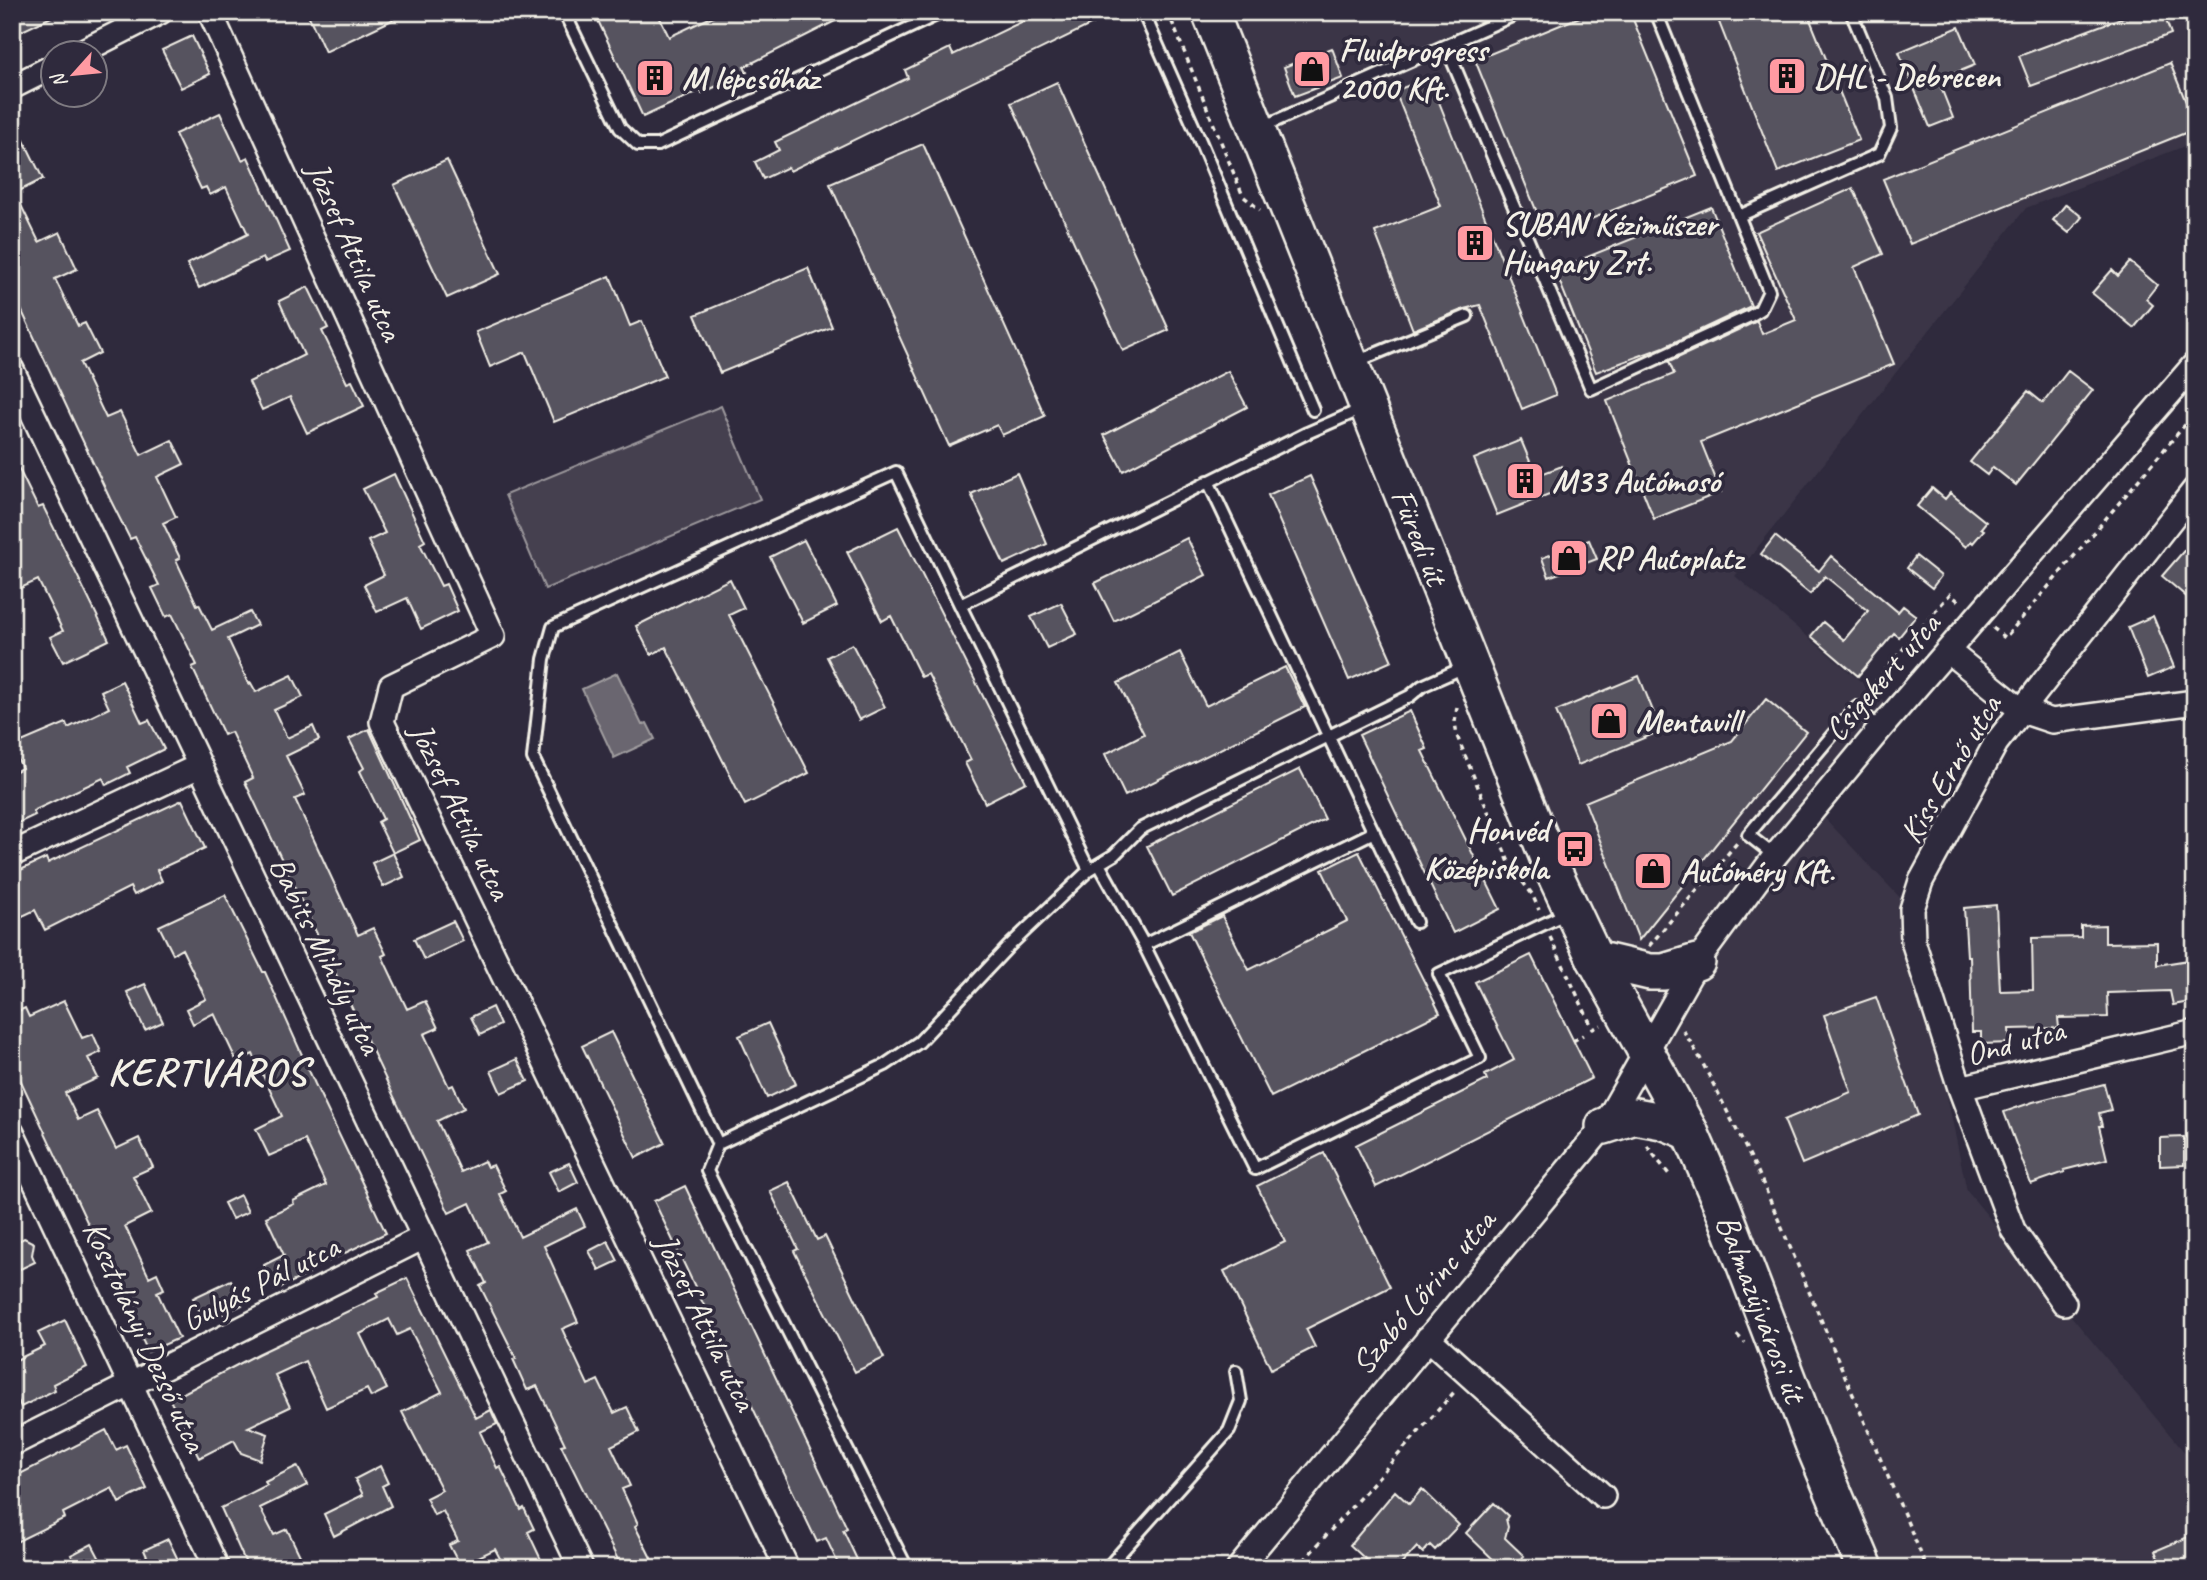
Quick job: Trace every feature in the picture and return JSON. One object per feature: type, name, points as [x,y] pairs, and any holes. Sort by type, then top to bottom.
[{"type":"main road","name":"Füredi út","points":[[1210,12],[1552,868],[1595,959],[1647,1053]]},
{"type":"main road","points":[[1595,959],[1650,972],[1664,972],[1697,962]]},
{"type":"main road","name":"Balmazújvárosi út","points":[[1647,1053],[1690,1132],[1723,1208],[1814,1446],[1865,1568]]},
{"type":"main road","points":[[1604,1126],[1635,1115],[1662,1121],[1690,1132]]},
{"type":"street","points":[[108,38],[160,12]]},
{"type":"street","name":"József Attila utca","points":[[210,12],[493,636],[391,686],[382,722],[787,1568]]},
{"type":"street","points":[[12,87],[38,74]]},
{"type":"street","name":"Csigekert utca","points":[[1647,1053],[1697,962],[1775,856],[1880,729],[2195,364]]},
{"type":"street","name":"Babits Mihály utca","points":[[12,370],[582,1568]]},
{"type":"street","name":"Kiss Ernő utca","points":[[1960,1088],[1913,941],[1912,909],[1921,881],[1996,743],[2195,489]]},
{"type":"street","points":[[1948,651],[2022,711],[2052,720],[2195,702]]},
{"type":"street","points":[[12,854],[199,766]]},
{"type":"street","name":"Ond utca","points":[[2064,1303],[2013,1230],[1960,1088],[2195,1031]]},
{"type":"street","name":"Szabó Lőrinc utca","points":[[1240,1568],[1604,1126],[1647,1053]]},
{"type":"street","name":"Kosztolányi Dezső utca","points":[[12,1133],[217,1568]]},
{"type":"street","name":"Gulyás Pál utca","points":[[12,1444],[425,1237]]},
{"type":"street","points":[[1428,1338],[1602,1496]]},
{"type":"lane","points":[[564,12],[620,128],[638,145],[658,145],[943,12]]},
{"type":"lane","points":[[1143,12],[1313,410]]},
{"type":"lane","points":[[1257,130],[1521,12]]},
{"type":"lane","points":[[1446,46],[1591,389],[1760,310],[1769,290],[1656,12]]},
{"type":"lane","points":[[1739,216],[1879,154],[1891,128],[1887,98],[1851,12]]},
{"type":"lane","points":[[1351,363],[1467,316]]},
{"type":"lane","points":[[960,605],[1208,481],[1368,407]]},
{"type":"lane","points":[[718,1144],[533,758],[544,659],[553,627],[896,472],[1089,870]]},
{"type":"lane","points":[[1208,481],[1416,922]]},
{"type":"lane","points":[[907,1568],[707,1171],[718,1144],[885,1065],[919,1042],[1009,946],[1089,870],[1114,855],[1140,829],[1410,696],[1422,686],[1471,664]]},
{"type":"lane","points":[[1775,856],[1748,835],[1856,707],[1880,729]]},
{"type":"lane","points":[[1144,945],[1374,832]]},
{"type":"lane","points":[[1099,864],[1144,945],[1255,1168],[1480,1058],[1439,974],[1572,910]]},
{"type":"lane","points":[[1107,1568],[1228,1431],[1241,1401],[1236,1371]]},
{"type":"path","points":[[1168,12],[1242,196],[1261,211]]},
{"type":"path","points":[[1950,594],[2005,638],[2195,413]]},
{"type":"path","points":[[1670,1010],[1700,1058],[1758,1172],[1927,1568]]},
{"type":"path","points":[[1573,1041],[1583,1035]]},
{"type":"path","points":[[1646,1144],[1671,1177]]},
{"type":"path","points":[[1297,1568],[1469,1375]]},
{"type":"shaded area","points":[[1222,12],[2195,12],[2195,142],[2026,208],[1735,576],[1896,711],[1817,810],[1907,905],[1967,1191],[2195,1465],[2195,1568],[1859,1568],[1645,1056]]},
{"type":"shaded area","points":[[721,406],[760,499],[545,589],[505,495]]},
{"type":"shaded area","points":[[617,673],[642,725],[647,723],[655,739],[614,758],[582,689]]},
{"type":"building","points":[[12,12],[62,12],[20,32]]},
{"type":"building","points":[[307,12],[409,12],[325,52]]},
{"type":"building","points":[[594,12],[657,12],[669,37],[722,12],[853,12],[744,67],[747,72],[643,117]]},
{"type":"building","points":[[1042,12],[1117,12],[790,171],[788,167],[763,179],[755,162],[779,150],[775,142],[908,78],[905,70],[950,48],[953,55]]},
{"type":"building","points":[[1592,12],[1630,12],[1697,176],[1547,237],[1475,60]]},
{"type":"building","name":"DHL - Debrecen","points":[[1715,12],[1807,12],[1859,140],[1778,172]]},
{"type":"building","points":[[2137,12],[2163,12],[2171,34],[2031,86],[2019,56]]},
{"type":"building","points":[[1959,27],[1975,65],[1938,80],[1953,118],[1930,127],[1899,52]]},
{"type":"building","points":[[192,36],[210,74],[181,88],[162,50]]},
{"type":"building","name":"Fluidprogress 2000 Kft.","points":[[1332,48],[1343,78],[1295,96],[1284,67]]},
{"type":"building","points":[[2170,63],[2195,129],[1910,244],[1883,179]]},
{"type":"building","name":"SUBAN Kéziműszer Hungary Zrt.","points":[[1429,77],[1556,395],[1522,409],[1480,305],[1413,330],[1375,232],[1441,206],[1395,91]]},
{"type":"building","points":[[1057,82],[1169,330],[1123,351],[1011,103]]},
{"type":"building","points":[[220,113],[242,160],[248,157],[290,251],[265,262],[263,258],[199,288],[187,264],[248,234],[226,187],[210,195],[206,187],[201,189],[175,134]]},
{"type":"building","points":[[12,116],[43,179],[15,193],[39,242],[60,232],[77,269],[55,279],[78,326],[85,323],[100,353],[80,363],[106,418],[120,412],[141,455],[172,440],[184,464],[157,477],[176,517],[163,523],[180,558],[176,560],[197,605],[199,604],[212,630],[250,612],[257,625],[228,639],[249,684],[251,683],[256,692],[292,675],[303,697],[274,710],[287,738],[313,726],[319,740],[286,756],[305,795],[295,799],[358,935],[373,928],[386,954],[382,956],[407,1009],[425,1001],[438,1028],[424,1034],[449,1087],[453,1085],[464,1108],[437,1121],[461,1172],[484,1161],[487,1167],[493,1165],[506,1191],[500,1194],[520,1237],[577,1209],[585,1226],[544,1246],[578,1322],[562,1329],[588,1385],[598,1380],[614,1413],[627,1407],[639,1432],[611,1446],[630,1486],[622,1489],[638,1524],[635,1526],[656,1568],[622,1568],[561,1445],[565,1444],[537,1386],[527,1390],[513,1359],[516,1358],[480,1286],[486,1283],[470,1250],[488,1242],[470,1203],[449,1213],[245,782],[253,778],[231,732],[224,735],[192,667],[197,665],[172,614],[166,617],[152,588],[159,585],[135,537],[130,539],[110,499],[12,290]]},
{"type":"building","points":[[923,144],[1045,416],[1002,435],[997,425],[949,446],[830,184]]},
{"type":"building","points":[[447,160],[500,274],[447,298],[394,185]]},
{"type":"building","points":[[1853,188],[1883,254],[1854,267],[1894,364],[1701,442],[1721,492],[1654,519],[1607,401],[1674,374],[1669,362],[1757,321],[1762,334],[1796,320],[1756,232]]},
{"type":"building","points":[[2066,204],[2082,217],[2069,233],[2053,220]]},
{"type":"building","points":[[1711,207],[1751,306],[1664,347],[1596,372],[1555,270]]},
{"type":"building","points":[[2130,262],[2157,285],[2146,299],[2153,305],[2134,328],[2092,293],[2112,270],[2118,276]]},
{"type":"building","points":[[808,268],[832,327],[720,373],[695,315]]},
{"type":"building","points":[[610,276],[630,326],[642,321],[665,376],[554,422],[525,352],[490,367],[476,332]]},
{"type":"building","points":[[308,287],[328,328],[322,331],[347,383],[352,381],[364,406],[307,433],[290,397],[262,410],[249,382],[304,355],[279,301]]},
{"type":"building","points":[[1228,371],[1247,407],[1123,471],[1104,435]]},
{"type":"building","points":[[2068,371],[2093,390],[2016,485],[1993,467],[1987,475],[1970,462],[2028,391],[2043,403]]},
{"type":"building","name":"M33 Autómosó","points":[[1521,440],[1536,476],[1562,466],[1569,486],[1497,515],[1474,459]]},
{"type":"building","points":[[12,455],[38,508],[43,506],[109,640],[63,662],[50,637],[63,631],[38,580],[12,592]]},
{"type":"building","points":[[1017,473],[1047,544],[1004,564],[971,494]]},
{"type":"building","points":[[394,474],[425,541],[420,544],[441,586],[446,584],[458,611],[421,629],[407,598],[377,612],[364,585],[384,575],[368,541],[385,533],[363,489]]},
{"type":"building","points":[[1310,476],[1392,661],[1349,680],[1268,495]]},
{"type":"building","points":[[1932,488],[1945,499],[1950,493],[1986,522],[1981,528],[1984,530],[1973,543],[1971,541],[1966,547],[1917,506]]},
{"type":"building","points":[[898,527],[1026,782],[985,803],[965,763],[971,760],[928,674],[921,677],[891,616],[882,621],[847,552]]},
{"type":"building","points":[[1775,536],[1819,571],[1831,556],[1898,612],[1903,606],[1916,616],[1899,637],[1894,633],[1858,676],[1811,636],[1823,622],[1844,640],[1868,611],[1825,576],[1810,594],[1761,554]]},
{"type":"building","points":[[1187,538],[1206,575],[1114,621],[1095,583]]},
{"type":"building","points":[[2195,538],[2195,604],[2162,576]]},
{"type":"building","points":[[804,540],[837,606],[803,623],[770,557]]},
{"type":"building","name":"RP Autoplatz","points":[[1589,540],[1597,559],[1549,577],[1542,558]]},
{"type":"building","points":[[1916,556],[1941,576],[1932,588],[1907,568]]},
{"type":"building","points":[[730,579],[744,608],[729,615],[809,773],[745,805],[666,647],[651,655],[636,626]]},
{"type":"building","points":[[1061,603],[1077,634],[1047,648],[1031,617]]},
{"type":"building","points":[[2153,616],[2174,667],[2148,678],[2128,627]]},
{"type":"building","points":[[852,644],[885,707],[859,720],[827,657]]},
{"type":"building","points":[[1180,652],[1206,706],[1285,667],[1305,707],[1125,796],[1105,754],[1144,734],[1118,683]]},
{"type":"building","name":"Mentavill","points":[[1639,676],[1661,731],[1578,765],[1556,711]]},
{"type":"building","points":[[122,681],[142,723],[149,720],[164,749],[127,767],[130,773],[106,785],[103,778],[33,811],[35,815],[12,826],[12,773],[22,768],[12,746],[66,723],[68,728],[109,708],[101,691]]},
{"type":"building","name":"Autóméry Kft.","points":[[1766,699],[1806,732],[1639,940],[1585,802],[1732,741]]},
{"type":"building","points":[[1410,711],[1427,749],[1422,751],[1500,909],[1453,933],[1359,735]]},
{"type":"building","points":[[369,729],[420,840],[393,853],[378,822],[383,819],[360,771],[364,768],[349,739]]},
{"type":"building","points":[[1300,769],[1325,819],[1172,896],[1147,846]]},
{"type":"building","points":[[182,800],[205,848],[157,870],[162,881],[134,895],[130,887],[45,930],[35,910],[12,921],[12,874],[46,858],[48,863]]},
{"type":"building","points":[[1359,852],[1440,1013],[1271,1097],[1189,932],[1222,916],[1249,970],[1347,921],[1322,870]]},
{"type":"building","points":[[393,853],[404,877],[383,887],[372,863]]},
{"type":"building","points":[[225,895],[265,972],[386,1233],[275,1290],[264,1265],[284,1255],[266,1217],[326,1185],[305,1140],[269,1156],[256,1129],[282,1116],[253,1054],[237,1062],[214,1013],[193,1024],[186,1009],[206,999],[182,949],[173,954],[159,926]]},
{"type":"building","points":[[1996,905],[2000,991],[2033,990],[2032,938],[2081,937],[2081,926],[2105,925],[2105,943],[2157,942],[2157,965],[2195,959],[2195,1001],[2173,1005],[2170,991],[2107,993],[2108,1017],[2058,1018],[2059,1028],[2009,1029],[2010,1043],[1981,1044],[1981,1032],[1972,1032],[1970,956],[1967,956],[1964,908]]},
{"type":"building","points":[[453,921],[463,941],[424,960],[414,939]]},
{"type":"building","points":[[1531,955],[1592,1078],[1376,1187],[1356,1145],[1487,1080],[1485,1075],[1514,1060],[1475,982]]},
{"type":"building","points":[[145,984],[163,1022],[145,1030],[127,992]]},
{"type":"building","points":[[1876,997],[1918,1115],[1802,1164],[1784,1120],[1851,1092],[1824,1015]]},
{"type":"building","points":[[64,1001],[82,1038],[93,1034],[101,1052],[88,1058],[98,1078],[65,1093],[78,1120],[97,1111],[116,1149],[139,1138],[153,1167],[133,1176],[151,1213],[125,1226],[149,1277],[157,1273],[164,1289],[157,1292],[179,1338],[148,1352],[12,1062],[12,1014],[25,1008],[29,1017]]},
{"type":"building","points":[[492,1007],[500,1025],[480,1035],[471,1017]]},
{"type":"building","points":[[768,1023],[796,1084],[767,1098],[739,1036]]},
{"type":"building","points":[[611,1032],[665,1143],[636,1158],[582,1046]]},
{"type":"building","points":[[517,1059],[528,1081],[501,1093],[491,1071]]},
{"type":"building","points":[[2104,1084],[2111,1110],[2099,1113],[2102,1126],[2099,1126],[2107,1159],[2064,1170],[2065,1172],[2031,1184],[2004,1112]]},
{"type":"building","points":[[2184,1137],[2184,1165],[2160,1166],[2160,1138]]},
{"type":"building","points":[[1324,1153],[1390,1287],[1306,1329],[1315,1347],[1271,1369],[1224,1271],[1285,1242],[1257,1186]]},
{"type":"building","points":[[569,1163],[578,1182],[559,1192],[549,1172]]},
{"type":"building","points":[[789,1182],[817,1240],[825,1236],[884,1358],[855,1372],[794,1251],[798,1249],[770,1191]]},
{"type":"building","points":[[685,1186],[847,1528],[843,1530],[861,1568],[840,1568],[826,1538],[817,1542],[654,1201]]},
{"type":"building","points":[[240,1195],[248,1212],[232,1219],[224,1203]]},
{"type":"building","points":[[24,1238],[34,1243],[32,1255],[35,1262],[12,1273],[12,1244]]},
{"type":"building","points":[[608,1241],[618,1261],[599,1270],[589,1251]]},
{"type":"building","points":[[407,1278],[476,1418],[491,1410],[497,1424],[480,1432],[521,1510],[524,1508],[534,1529],[528,1532],[545,1568],[505,1568],[495,1549],[460,1566],[449,1545],[458,1541],[443,1511],[434,1515],[426,1498],[442,1490],[402,1412],[442,1392],[410,1329],[397,1335],[389,1319],[360,1334],[387,1389],[371,1397],[367,1389],[326,1408],[305,1361],[275,1375],[290,1407],[248,1427],[268,1434],[260,1460],[241,1453],[234,1440],[199,1458],[170,1400],[258,1354],[378,1297],[376,1293]]},
{"type":"building","points":[[231,1280],[242,1305],[205,1322],[193,1298]]},
{"type":"building","points":[[65,1320],[87,1367],[53,1384],[55,1390],[21,1407],[12,1388],[12,1362],[45,1346],[38,1333]]},
{"type":"building","points":[[106,1430],[116,1450],[126,1445],[147,1489],[119,1503],[112,1488],[63,1513],[65,1518],[12,1544],[12,1478]]},
{"type":"building","points":[[297,1466],[307,1485],[260,1508],[274,1535],[287,1529],[306,1568],[248,1568],[221,1508],[267,1485],[265,1482]]},
{"type":"building","points":[[380,1466],[388,1483],[382,1486],[391,1506],[334,1536],[324,1514],[363,1495],[355,1479]]},
{"type":"building","points":[[1422,1489],[1459,1525],[1435,1550],[1430,1545],[1423,1553],[1417,1547],[1398,1568],[1375,1568],[1350,1545],[1395,1491],[1409,1504]]},
{"type":"building","points":[[1494,1503],[1508,1516],[1505,1538],[1524,1556],[1512,1568],[1502,1568],[1466,1533]]},
{"type":"building","points":[[2195,1534],[2195,1568],[2162,1568],[2155,1551]]},
{"type":"building","points":[[168,1539],[182,1568],[152,1568],[144,1550]]},
{"type":"building","points":[[92,1544],[101,1561],[87,1568],[78,1568],[71,1555]]},
{"type":"place","name":"Fluidprogress 2000 Kft.","points":[[1312,69]]},
{"type":"place","name":"DHL - Debrecen","points":[[1787,76]]},
{"type":"place","name":"M lépcsőház","points":[[655,78]]},
{"type":"place","name":"SUBAN Kéziműszer Hungary Zrt.","points":[[1475,243]]},
{"type":"place","name":"M33 Autómosó","points":[[1525,481]]},
{"type":"place","name":"RP Autoplatz","points":[[1569,558]]},
{"type":"place","name":"Mentavill","points":[[1609,721]]},
{"type":"place","name":"Honvéd Középiskola","points":[[1575,849]]},
{"type":"place","name":"Autóméry Kft.","points":[[1653,871]]},
{"type":"district","name":"KERTVÁROS","points":[[208,1072]]}]
